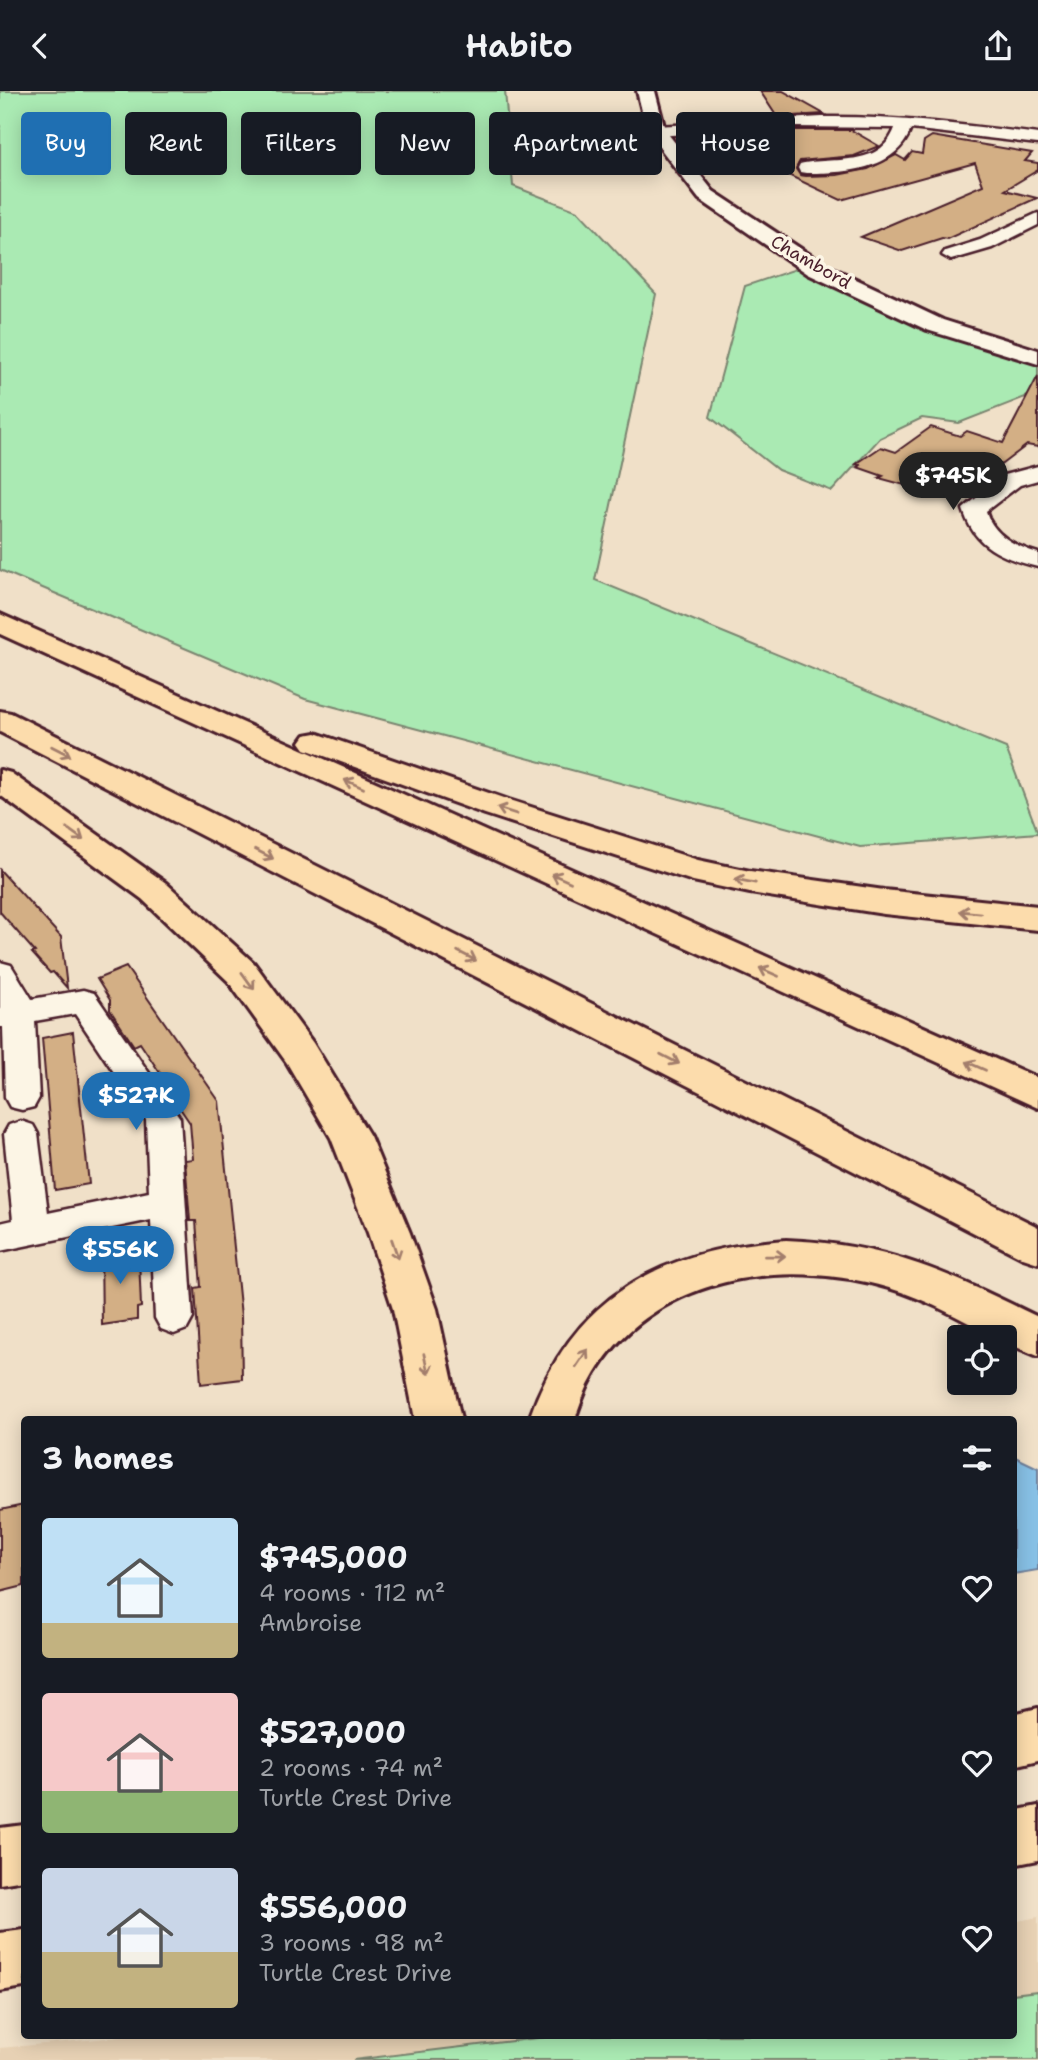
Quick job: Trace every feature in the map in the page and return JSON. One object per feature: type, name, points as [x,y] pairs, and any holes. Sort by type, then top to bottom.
[{"type":"main road","points":[[0,622],[1038,1094]]},
{"type":"main road","points":[[32,638],[497,807],[693,870],[750,883],[884,902],[1038,918]]},
{"type":"main road","points":[[0,720],[1038,1246]]},
{"type":"main road","points":[[0,780],[154,891],[241,972],[300,1053],[350,1136],[389,1233],[415,1309],[437,1416]]},
{"type":"main road","points":[[553,1416],[580,1358],[623,1310],[653,1290],[722,1263],[769,1256],[819,1257],[869,1265],[955,1296],[1038,1338]]},
{"type":"main road","points":[[1017,1739],[1038,1734]]},
{"type":"main road","points":[[1017,1837],[1038,1833]]},
{"type":"main road","points":[[0,1856],[21,1853]]},
{"type":"main road","points":[[0,1962],[21,1959]]},
{"type":"street","name":"Chambord","points":[[646,91],[651,112]]},
{"type":"street","points":[[662,131],[830,121],[905,123],[1038,139]]},
{"type":"street","points":[[806,168],[834,168],[881,156],[895,145],[903,133],[905,123]]},
{"type":"street","name":"Chambord","points":[[662,139],[706,195],[816,269],[935,325],[1038,357]]},
{"type":"street","points":[[951,255],[986,244],[1038,218]]},
{"type":"street","points":[[1038,473],[1031,473],[1000,488],[974,509],[979,526],[1007,551],[1038,560]]},
{"type":"street","points":[[0,972],[15,993],[10,1014],[22,1098]]},
{"type":"street","points":[[10,1014],[83,1001],[163,1118],[174,1318]]},
{"type":"street","points":[[21,1134],[16,1234],[166,1203]]},
{"type":"shaded area","points":[[1038,1917],[1038,2060],[0,2060],[0,2048],[98,2039],[1017,2039],[1017,1921]]},
{"type":"green space","points":[[0,91],[505,91],[507,112],[489,112],[489,175],[512,175],[513,186],[578,211],[656,294],[595,580],[1006,748],[1038,833],[860,847],[305,699],[0,570]]},
{"type":"green space","points":[[802,267],[1038,363],[1038,392],[959,423],[922,418],[880,438],[832,491],[778,470],[710,417],[745,286]]},
{"type":"green space","points":[[1038,1991],[1038,2060],[353,2060],[529,2039],[1017,2039],[1017,1994]]},
{"type":"water","points":[[1017,1458],[1038,1468],[1038,1570],[1017,1573]]},
{"type":"building","points":[[760,91],[783,91],[824,114],[795,116],[795,112],[774,112]]},
{"type":"building","points":[[795,130],[851,130],[879,146],[854,156],[800,161],[796,169],[800,175],[806,176],[837,175],[868,169],[896,155],[905,160],[912,152],[922,154],[924,141],[932,136],[1032,153],[1025,161],[1038,163],[1038,170],[1005,190],[1037,198],[947,239],[942,238],[902,251],[861,237],[983,185],[975,163],[841,200],[788,175],[795,175]]},
{"type":"building","points":[[1038,376],[1038,447],[1027,445],[956,499],[879,478],[883,476],[857,467],[860,465],[856,464],[881,447],[896,452],[931,427],[960,436],[967,431],[1003,443]]},
{"type":"building","points":[[0,870],[61,937],[67,988],[32,953],[35,952],[0,912]]},
{"type":"building","points":[[126,967],[219,1101],[241,1316],[242,1379],[201,1384],[195,1288],[201,1287],[196,1221],[190,1221],[185,1160],[193,1159],[190,1123],[140,1043],[134,1046],[110,1010],[110,1000],[97,979]]},
{"type":"building","points":[[73,1032],[89,1184],[55,1190],[42,1038]]},
{"type":"building","points":[[134,1247],[134,1258],[139,1257],[141,1307],[137,1308],[137,1320],[102,1325],[101,1251]]},
{"type":"building","points":[[21,1506],[21,1587],[0,1592],[0,1510]]}]
